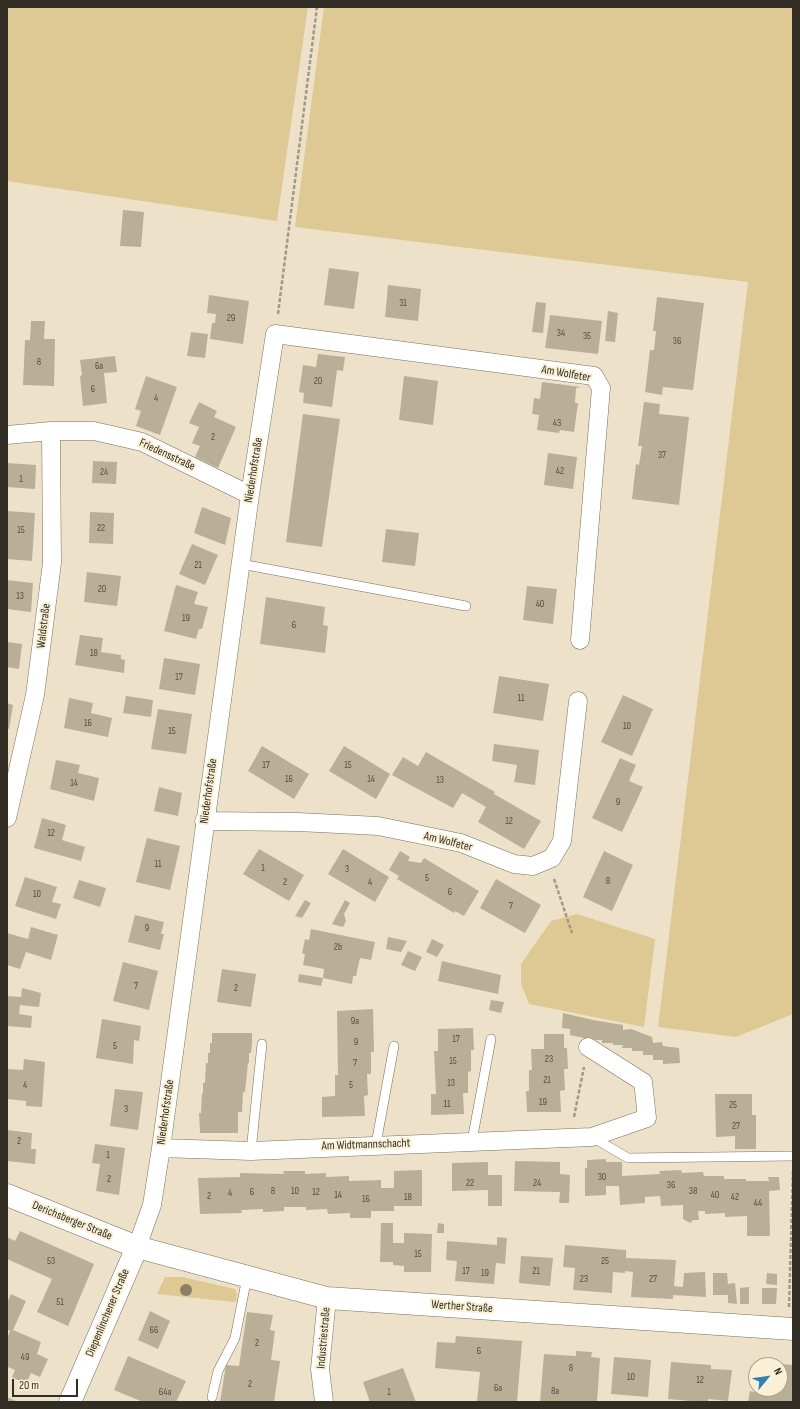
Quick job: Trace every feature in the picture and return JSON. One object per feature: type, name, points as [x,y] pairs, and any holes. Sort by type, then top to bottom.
[{"type":"street","name":"Niederhofstraße","points":[[137,1247],[152,1205],[161,1148],[204,821],[250,495],[275,334]]},
{"type":"street","name":"Am Wolfeter","points":[[275,334],[594,376],[601,388],[580,640]]},
{"type":"street","name":"Friedensstraße","points":[[7,435],[51,431],[94,431],[142,442],[250,495]]},
{"type":"street","name":"Waldstraße","points":[[7,818],[35,695],[52,563],[51,431]]},
{"type":"street","points":[[548,860],[552,858],[562,841],[578,701]]},
{"type":"street","name":"Am Wolfeter","points":[[204,821],[298,822],[378,826],[461,843],[514,864],[533,866],[548,860]]},
{"type":"street","name":"Am Widtmannschacht","points":[[161,1148],[251,1151],[376,1144],[592,1137],[647,1118],[644,1082],[588,1047]]},
{"type":"street","name":"Derichsberger Straße","points":[[7,1195],[137,1247]]},
{"type":"street","name":"Werther Straße","points":[[137,1247],[327,1298],[791,1329]]},
{"type":"street","name":"Diepenlinchener Straße","points":[[70,1402],[137,1247]]},
{"type":"street","name":"Industriestraße","points":[[324,1402],[320,1369],[327,1298]]},
{"type":"lane","points":[[241,564],[466,606]]},
{"type":"lane","points":[[472,1141],[491,1039]]},
{"type":"lane","points":[[251,1151],[262,1044]]},
{"type":"lane","points":[[376,1144],[394,1046]]},
{"type":"lane","points":[[592,1137],[628,1158],[793,1156]]},
{"type":"lane","points":[[212,1397],[218,1371],[235,1338],[247,1277]]},
{"type":"path","points":[[275,334],[317,7]]},
{"type":"path","points":[[548,860],[572,933]]},
{"type":"path","points":[[570,1138],[588,1047]]},
{"type":"path","points":[[791,1329],[793,1166]]},
{"type":"shaded area","points":[[7,7],[308,7],[277,221],[7,181]]},
{"type":"shaded area","points":[[324,7],[793,7],[793,1014],[736,1037],[658,1027],[748,282],[295,227]]},
{"type":"shaded area","points":[[577,914],[655,939],[644,1027],[529,1004],[521,984],[521,964],[551,921]]},
{"type":"shaded area","points":[[165,1277],[183,1277],[235,1289],[237,1294],[236,1301],[157,1294]]},
{"type":"building","points":[[123,210],[144,212],[141,247],[120,246]]},
{"type":"building","points":[[329,268],[359,272],[354,309],[324,305]]},
{"type":"building","points":[[388,285],[421,289],[418,321],[385,317]]},
{"type":"building","points":[[209,295],[249,301],[243,344],[210,339],[212,323],[215,323],[216,314],[207,313]]},
{"type":"building","points":[[657,297],[704,303],[693,390],[663,387],[662,395],[645,392],[650,350],[654,350],[656,331],[653,331]]},
{"type":"building","points":[[536,302],[546,303],[543,333],[532,332]]},
{"type":"building","points":[[608,311],[618,313],[615,342],[605,341]]},
{"type":"building","points":[[550,315],[602,321],[598,354],[545,348]]},
{"type":"building","points":[[31,321],[45,321],[44,339],[55,339],[54,386],[23,385],[25,340],[30,340]]},
{"type":"building","points":[[191,332],[208,334],[205,358],[187,356]]},
{"type":"building","points":[[318,354],[345,357],[343,371],[337,370],[332,407],[303,403],[304,393],[299,392],[303,365],[316,367]]},
{"type":"building","points":[[115,356],[117,372],[104,373],[107,403],[83,406],[80,360]]},
{"type":"building","points":[[146,376],[177,387],[160,435],[136,426],[141,411],[135,409]]},
{"type":"building","points":[[404,376],[438,381],[433,425],[399,420]]},
{"type":"building","points":[[542,382],[581,387],[576,388],[575,403],[578,403],[574,432],[560,430],[559,433],[537,430],[539,415],[532,414],[534,398],[540,399]]},
{"type":"building","points":[[199,402],[217,411],[214,417],[236,427],[218,468],[195,457],[200,446],[192,443],[199,427],[189,423]]},
{"type":"building","points":[[644,402],[660,404],[659,414],[689,417],[679,505],[632,499],[636,464],[639,465],[642,446],[638,446]]},
{"type":"building","points":[[303,414],[340,419],[322,547],[286,542]]},
{"type":"building","points":[[548,453],[577,457],[573,489],[544,485]]},
{"type":"building","points":[[93,461],[117,462],[116,484],[92,483]]},
{"type":"building","points":[[7,463],[36,465],[35,489],[7,487]]},
{"type":"building","points":[[202,507],[231,518],[225,545],[194,533]]},
{"type":"building","points":[[7,511],[35,513],[32,561],[7,559]]},
{"type":"building","points":[[90,512],[114,513],[113,544],[89,543]]},
{"type":"building","points":[[386,529],[419,533],[415,566],[382,562]]},
{"type":"building","points":[[192,544],[218,555],[205,585],[179,574]]},
{"type":"building","points":[[87,572],[121,576],[117,606],[84,602]]},
{"type":"building","points":[[7,580],[33,583],[31,612],[7,609]]},
{"type":"building","points":[[176,585],[198,592],[194,604],[208,607],[202,629],[199,629],[196,639],[164,631]]},
{"type":"building","points":[[527,586],[557,589],[553,624],[523,620]]},
{"type":"building","points":[[266,597],[325,607],[323,625],[328,626],[325,653],[260,644]]},
{"type":"building","points":[[80,635],[103,638],[101,652],[121,655],[121,659],[125,660],[124,673],[75,665]]},
{"type":"building","points":[[7,642],[22,644],[19,669],[7,667]]},
{"type":"building","points":[[164,658],[200,664],[195,695],[159,689]]},
{"type":"building","points":[[499,676],[549,684],[543,721],[493,713]]},
{"type":"building","points":[[623,695],[653,709],[632,756],[601,742]]},
{"type":"building","points":[[126,696],[153,700],[151,717],[123,713]]},
{"type":"building","points":[[69,698],[93,703],[91,713],[112,718],[108,737],[64,728]]},
{"type":"building","points":[[7,703],[13,705],[9,729],[7,728]]},
{"type":"building","points":[[158,709],[192,714],[186,754],[151,749]]},
{"type":"building","points":[[494,744],[539,750],[535,785],[514,782],[517,765],[492,761]]},
{"type":"building","points":[[262,746],[309,774],[294,799],[248,771]]},
{"type":"building","points":[[344,746],[390,774],[376,799],[329,771]]},
{"type":"building","points":[[426,752],[495,792],[494,794],[541,821],[524,849],[478,822],[486,807],[462,793],[453,808],[392,775],[403,757],[418,766]]},
{"type":"building","points":[[620,758],[636,765],[629,781],[643,787],[622,832],[592,818]]},
{"type":"building","points":[[56,760],[80,765],[78,773],[99,778],[94,801],[50,789]]},
{"type":"building","points":[[159,787],[182,793],[178,816],[154,811]]},
{"type":"building","points":[[42,818],[66,825],[62,840],[85,847],[81,861],[34,848]]},
{"type":"building","points":[[147,838],[180,846],[170,890],[136,882]]},
{"type":"building","points":[[259,849],[304,875],[289,901],[243,874]]},
{"type":"building","points":[[343,849],[389,877],[375,902],[328,874]]},
{"type":"building","points":[[400,851],[410,857],[408,861],[421,863],[424,858],[479,891],[464,916],[455,911],[454,913],[397,879],[399,876],[389,870]]},
{"type":"building","points":[[604,851],[633,865],[612,911],[583,897]]},
{"type":"building","points":[[25,877],[57,887],[52,902],[61,904],[56,919],[15,906]]},
{"type":"building","points":[[496,879],[541,905],[525,933],[480,908]]},
{"type":"building","points":[[79,880],[106,888],[100,907],[73,898]]},
{"type":"building","points":[[305,900],[311,903],[302,918],[295,916]]},
{"type":"building","points":[[345,900],[350,903],[344,914],[346,921],[343,927],[332,924]]},
{"type":"building","points":[[135,915],[164,922],[161,934],[164,934],[160,950],[128,942]]},
{"type":"building","points":[[31,927],[58,935],[51,960],[26,952],[20,969],[7,965],[7,933],[28,939]]},
{"type":"building","points":[[311,929],[375,942],[371,960],[360,958],[356,976],[353,976],[352,984],[323,978],[324,969],[303,965],[305,954],[302,953],[305,939],[309,940]]},
{"type":"building","points":[[388,937],[407,941],[401,952],[386,949]]},
{"type":"building","points":[[432,939],[444,945],[437,957],[426,952]]},
{"type":"building","points":[[408,951],[422,957],[415,971],[401,965]]},
{"type":"building","points":[[442,961],[501,975],[498,994],[438,981]]},
{"type":"building","points":[[123,962],[158,971],[149,1010],[113,1001]]},
{"type":"building","points":[[222,969],[256,974],[251,1007],[217,1002]]},
{"type":"building","points":[[299,974],[323,978],[321,986],[298,982]]},
{"type":"building","points":[[22,988],[41,993],[39,1007],[20,1005],[19,1014],[32,1016],[31,1028],[7,1026],[7,996],[21,997]]},
{"type":"building","points":[[491,1000],[504,1002],[501,1013],[489,1010]]},
{"type":"building","points":[[373,1009],[374,1052],[371,1052],[371,1074],[367,1074],[368,1095],[364,1096],[365,1116],[322,1117],[322,1097],[335,1096],[335,1075],[338,1075],[337,1011]]},
{"type":"building","points":[[563,1013],[623,1025],[623,1030],[631,1029],[652,1037],[653,1043],[662,1042],[663,1046],[679,1048],[680,1063],[663,1064],[663,1060],[653,1060],[653,1055],[643,1055],[643,1051],[632,1051],[632,1048],[622,1048],[623,1045],[602,1043],[602,1040],[593,1040],[570,1035],[570,1029],[562,1028]]},
{"type":"building","points":[[102,1019],[141,1026],[139,1041],[134,1040],[133,1064],[96,1058]]},
{"type":"building","points":[[473,1028],[474,1050],[471,1050],[471,1071],[468,1072],[468,1093],[463,1093],[464,1114],[431,1115],[431,1094],[436,1094],[434,1051],[438,1051],[438,1029]]},
{"type":"building","points":[[212,1033],[252,1033],[251,1053],[249,1053],[245,1092],[243,1092],[242,1112],[238,1112],[238,1133],[200,1133],[199,1113],[201,1113],[203,1083],[205,1083],[206,1063],[208,1063],[208,1053],[210,1053],[210,1043],[212,1043]]},
{"type":"building","points":[[544,1034],[564,1034],[564,1048],[567,1048],[568,1069],[564,1069],[565,1090],[560,1091],[561,1112],[527,1112],[526,1091],[529,1091],[529,1070],[532,1070],[531,1049],[544,1049]]},
{"type":"building","points":[[24,1059],[45,1062],[42,1107],[26,1106],[26,1101],[7,1099],[7,1069],[23,1070]]},
{"type":"building","points":[[115,1089],[143,1092],[138,1130],[110,1126]]},
{"type":"building","points":[[715,1094],[752,1094],[752,1115],[756,1115],[756,1149],[735,1149],[735,1136],[716,1137]]},
{"type":"building","points":[[7,1130],[32,1133],[31,1149],[36,1149],[35,1164],[7,1161]]},
{"type":"building","points":[[95,1144],[125,1148],[119,1195],[96,1191],[100,1164],[92,1163]]},
{"type":"building","points":[[606,1159],[606,1162],[622,1162],[622,1176],[660,1174],[659,1171],[681,1170],[682,1173],[703,1172],[704,1176],[724,1176],[724,1179],[746,1179],[746,1181],[769,1181],[768,1177],[779,1177],[780,1190],[769,1191],[770,1236],[747,1236],[747,1216],[725,1217],[725,1213],[705,1214],[705,1211],[698,1211],[699,1220],[693,1220],[690,1223],[683,1219],[683,1205],[661,1206],[660,1196],[645,1197],[645,1203],[620,1205],[619,1186],[606,1186],[606,1195],[585,1196],[585,1168],[587,1168],[587,1160]]},
{"type":"building","points":[[515,1161],[560,1162],[560,1174],[570,1175],[569,1203],[559,1203],[560,1192],[514,1191]]},
{"type":"building","points":[[488,1162],[488,1175],[502,1175],[502,1206],[488,1206],[488,1190],[452,1191],[452,1163]]},
{"type":"building","points":[[422,1170],[422,1206],[394,1206],[394,1211],[371,1211],[371,1218],[350,1218],[350,1213],[328,1214],[327,1209],[306,1210],[306,1207],[284,1207],[284,1211],[263,1212],[263,1209],[241,1210],[242,1213],[200,1214],[198,1178],[240,1177],[240,1173],[284,1174],[283,1171],[305,1171],[305,1174],[326,1173],[326,1177],[349,1176],[349,1181],[381,1180],[381,1188],[394,1188],[394,1171]]},
{"type":"building","points":[[381,1223],[393,1223],[393,1243],[404,1243],[404,1233],[432,1234],[431,1272],[404,1272],[404,1266],[393,1265],[393,1262],[380,1262]]},
{"type":"building","points":[[438,1223],[444,1224],[444,1233],[437,1233]]},
{"type":"building","points":[[20,1231],[94,1264],[68,1326],[37,1312],[52,1279],[7,1259],[7,1237],[15,1241]]},
{"type":"building","points":[[497,1237],[507,1238],[505,1264],[496,1263],[494,1284],[455,1281],[457,1261],[446,1260],[447,1241],[497,1245]]},
{"type":"building","points":[[565,1245],[626,1250],[626,1258],[676,1260],[674,1286],[683,1287],[684,1273],[705,1272],[706,1297],[673,1295],[673,1299],[631,1297],[633,1272],[625,1271],[625,1273],[613,1272],[612,1293],[573,1290],[575,1268],[563,1267]]},
{"type":"building","points":[[521,1256],[553,1258],[550,1286],[519,1283]]},
{"type":"building","points":[[713,1273],[727,1273],[728,1284],[735,1283],[737,1304],[728,1303],[728,1295],[713,1295]]},
{"type":"building","points":[[767,1273],[777,1274],[777,1285],[766,1284]]},
{"type":"building","points":[[749,1287],[749,1304],[740,1304],[740,1288]]},
{"type":"building","points":[[762,1288],[777,1288],[776,1304],[762,1304]]},
{"type":"building","points":[[11,1294],[26,1301],[13,1330],[41,1342],[37,1354],[48,1359],[40,1377],[31,1373],[26,1384],[12,1377],[15,1370],[8,1367],[7,1338],[10,1331],[7,1329],[7,1303]]},
{"type":"building","points":[[150,1311],[170,1321],[158,1349],[138,1340]]},
{"type":"building","points":[[247,1312],[273,1315],[270,1330],[275,1331],[271,1360],[280,1361],[274,1402],[220,1402],[226,1365],[239,1366]]},
{"type":"building","points":[[456,1336],[522,1341],[517,1402],[477,1402],[480,1372],[435,1368],[437,1342],[455,1343]]},
{"type":"building","points":[[576,1351],[592,1352],[591,1357],[600,1358],[597,1402],[540,1402],[544,1354],[576,1356]]},
{"type":"building","points":[[128,1356],[186,1381],[176,1402],[143,1402],[114,1390]]},
{"type":"building","points":[[614,1357],[651,1360],[648,1397],[611,1394]]},
{"type":"building","points":[[671,1362],[711,1365],[711,1369],[732,1370],[728,1401],[708,1399],[708,1402],[702,1402],[668,1399]]},
{"type":"building","points":[[788,1365],[793,1365],[793,1402],[748,1402],[749,1397],[788,1397]]},
{"type":"building","points":[[403,1368],[416,1402],[370,1402],[363,1382]]},
{"type":"building","points":[[7,1397],[18,1402],[7,1402]]}]
